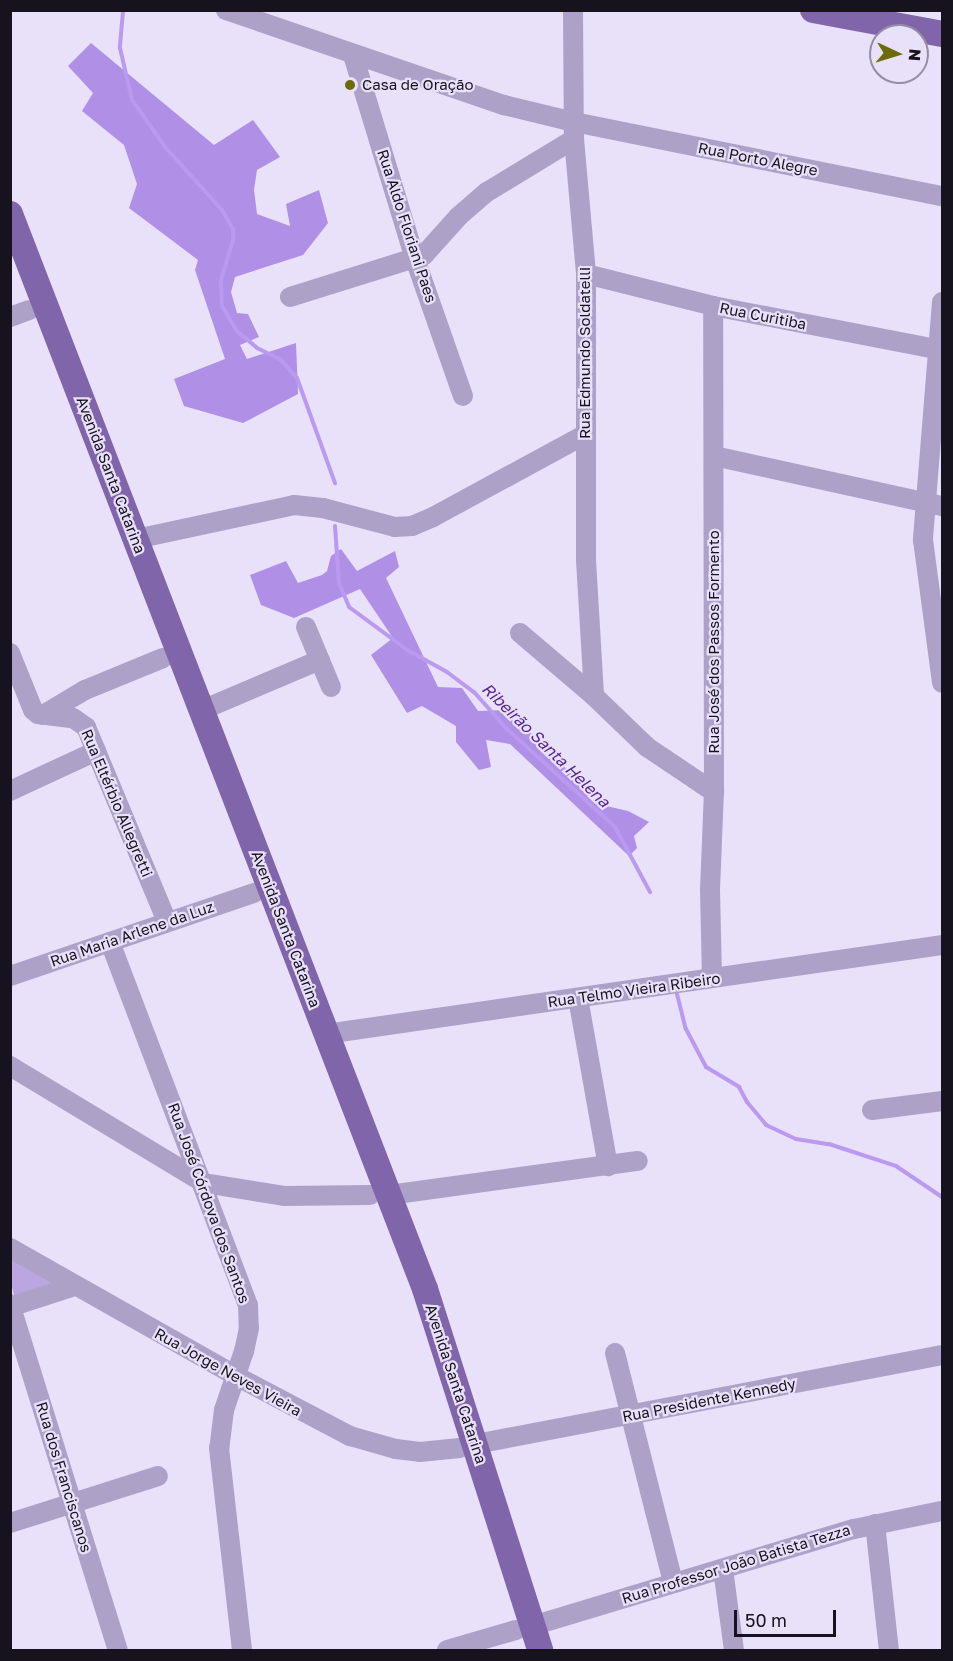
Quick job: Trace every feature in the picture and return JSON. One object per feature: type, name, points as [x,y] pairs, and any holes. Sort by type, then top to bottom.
[{"type":"main road","points":[[813,10],[942,34]]},
{"type":"main road","points":[[895,10],[942,19]]},
{"type":"main road","name":"Avenida Santa Catarina","points":[[10,214],[326,1034],[430,1351],[468,1446],[524,1636],[540,1650]]},
{"type":"main road","name":"Avenida Santa Catarina","points":[[10,262],[20,314],[163,658],[254,893],[379,1195]]},
{"type":"street","name":"Rua Porto Alegre","points":[[226,10],[574,131],[942,196]]},
{"type":"street","name":"Rua Edmundo Soldatelli","points":[[573,10],[574,131],[586,274],[586,585],[594,696]]},
{"type":"street","name":"Rua Aldo Floriani Paes","points":[[353,55],[415,259],[463,396]]},
{"type":"street","points":[[290,297],[415,259],[433,247],[459,216],[487,192],[574,131]]},
{"type":"street","name":"Rua Curitiba","points":[[586,274],[713,306],[940,350]]},
{"type":"street","points":[[942,302],[933,505],[924,567],[942,682]]},
{"type":"street","name":"Rua José dos Passos Formento","points":[[712,978],[710,890],[714,792],[713,306]]},
{"type":"street","points":[[136,539],[294,505],[323,508],[395,527],[412,526],[433,518],[586,434]]},
{"type":"street","points":[[714,456],[933,505]]},
{"type":"street","points":[[306,627],[331,687]]},
{"type":"street","points":[[520,633],[594,696],[646,747],[714,792]]},
{"type":"street","points":[[11,657],[33,711],[43,715],[85,690],[163,658]]},
{"type":"street","points":[[201,710],[320,660]]},
{"type":"street","name":"Rua Eltérbio Allegretti","points":[[43,715],[80,720],[86,727],[167,922]]},
{"type":"street","points":[[10,791],[96,751]]},
{"type":"street","name":"Rua Maria Arlene da Luz","points":[[10,976],[254,893]]},
{"type":"street","name":"Rua José Córdova dos Santos","points":[[110,942],[204,1183],[248,1305],[249,1328],[224,1410],[219,1448],[242,1650]]},
{"type":"street","name":"Rua Telmo Vieira Ribeiro","points":[[326,1034],[942,945]]},
{"type":"street","points":[[578,998],[608,1166]]},
{"type":"street","points":[[10,1066],[204,1183],[284,1196],[379,1195],[638,1161]]},
{"type":"street","points":[[872,1110],[942,1101]]},
{"type":"street","name":"Rua Jorge Neves Vieira","points":[[10,1248],[319,1422],[371,1444],[420,1452],[468,1446]]},
{"type":"street","points":[[11,1305],[75,1286]]},
{"type":"street","name":"Rua dos Franciscanos","points":[[11,1305],[118,1650]]},
{"type":"street","points":[[615,1353],[673,1582]]},
{"type":"street","name":"Rua Presidente Kennedy","points":[[468,1446],[942,1355]]},
{"type":"street","points":[[10,1523],[158,1476]]},
{"type":"street","name":"Rua Professor João Batista Tezza","points":[[447,1650],[524,1636],[673,1582],[875,1524],[942,1511]]},
{"type":"street","points":[[875,1524],[889,1650]]},
{"type":"street","points":[[723,1569],[734,1650]]},
{"type":"shaded area","points":[[91,43],[214,145],[253,120],[280,157],[257,170],[254,190],[257,214],[290,226],[286,204],[319,190],[328,223],[303,255],[235,277],[231,292],[237,313],[248,314],[259,337],[240,345],[247,359],[296,343],[298,394],[243,423],[184,406],[174,379],[225,359],[195,270],[198,260],[129,208],[137,184],[124,145],[82,111],[93,93],[68,66]]},
{"type":"shaded area","points":[[341,549],[357,571],[395,551],[399,567],[386,578],[438,687],[462,688],[478,711],[508,710],[602,805],[628,811],[649,822],[634,836],[637,848],[629,856],[510,744],[486,740],[491,767],[479,770],[456,742],[456,726],[422,706],[407,713],[371,655],[393,638],[360,589],[294,618],[261,605],[250,575],[286,561],[298,583],[322,575],[327,571],[331,556]]},
{"type":"shaded area","points":[[10,1256],[59,1284],[15,1299],[11,1283]]},
{"type":"waterway","points":[[123,11],[120,48],[132,100],[166,148],[222,210],[233,229],[233,240],[221,280],[222,306],[237,331],[257,348],[280,359],[297,378],[335,483]]},
{"type":"waterway","name":"Ribeirão Santa Helena","points":[[335,526],[339,583],[349,607],[409,651],[447,672],[474,692],[507,729],[615,827],[650,892]]},
{"type":"waterway","name":"Ribeirão Santa Helena","points":[[677,994],[686,1029],[706,1067],[739,1087],[747,1102],[766,1125],[796,1139],[829,1144],[896,1166],[942,1197]]},
{"type":"place","name":"Casa de Oração","points":[[350,85]]}]
